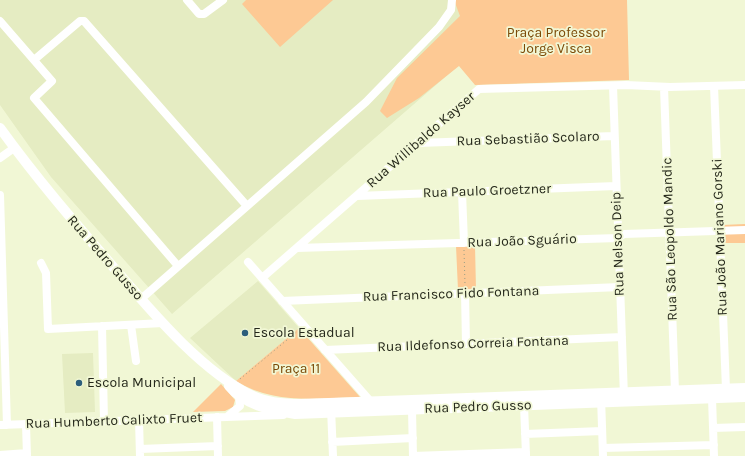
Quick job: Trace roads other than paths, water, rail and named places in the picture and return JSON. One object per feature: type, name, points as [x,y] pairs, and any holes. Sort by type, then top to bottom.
[{"type":"main road","name":"Rua Pedro Gusso","points":[[0,128],[52,196],[163,323],[223,378],[239,396],[261,407],[296,414],[331,408],[371,406],[624,397],[745,397]]},
{"type":"main road","name":"Rua Pedro Gusso","points":[[223,378],[252,395],[272,402],[331,408]]},
{"type":"main road","name":"Rua Pedro Gusso","points":[[624,397],[675,391],[745,388]]},
{"type":"main road","name":"Rua Pedro Gusso","points":[[371,406],[412,410],[524,405],[601,398]]},
{"type":"street","points":[[187,0],[199,14],[204,14],[222,0]]},
{"type":"street","points":[[141,299],[366,102],[439,27],[451,10],[452,0]]},
{"type":"street","points":[[0,21],[52,81],[34,98],[178,266]]},
{"type":"street","points":[[34,60],[80,21],[84,21],[247,206]]},
{"type":"street","name":"Rua Willibaldo Kayser","points":[[262,278],[480,89],[745,85]]},
{"type":"street","name":"Rua Nelson Deip","points":[[613,86],[624,397]]},
{"type":"street","name":"Rua João Mariano Gorski","points":[[714,86],[726,389]]},
{"type":"street","name":"Rua São Leopoldo Mandic","points":[[664,87],[675,391]]},
{"type":"street","name":"Rua Sebastião Scolaro","points":[[418,143],[614,136]]},
{"type":"street","points":[[0,158],[14,148]]},
{"type":"street","name":"Rua Paulo Groetzner","points":[[357,196],[616,186]]},
{"type":"street","points":[[462,192],[464,243]]},
{"type":"street","points":[[0,195],[4,425]]},
{"type":"street","name":"Rua João Sguário","points":[[297,248],[618,238],[624,234],[745,230]]},
{"type":"street","points":[[248,262],[325,350],[371,406]]},
{"type":"street","points":[[41,263],[46,273],[48,329],[163,323]]},
{"type":"street","name":"Rua Francisco Fido Fontana","points":[[282,301],[620,287]]},
{"type":"street","points":[[465,294],[466,344]]},
{"type":"street","points":[[131,325],[136,361]]},
{"type":"street","points":[[102,326],[104,421]]},
{"type":"street","name":"Rua Ildefonso Correia Fontana","points":[[325,350],[622,337]]},
{"type":"street","points":[[227,417],[240,406],[239,396]]},
{"type":"street","points":[[601,398],[603,452],[714,445]]},
{"type":"street","points":[[712,398],[714,456]]},
{"type":"street","points":[[412,410],[413,456],[526,454],[524,405]]},
{"type":"street","points":[[331,408],[333,456]]},
{"type":"street","name":"Rua Humberto Calixto Fruet","points":[[4,425],[296,414]]},
{"type":"street","points":[[216,417],[218,456]]},
{"type":"street","points":[[139,420],[140,453],[218,446]]},
{"type":"street","points":[[0,454],[27,455],[26,424]]},
{"type":"street","points":[[713,428],[745,427]]},
{"type":"street","points":[[525,434],[602,431]]},
{"type":"street","points":[[332,442],[413,438]]},
{"type":"place","name":"Escola Estadual","points":[[245,333]]},
{"type":"place","name":"Escola Municipal","points":[[79,383]]},
{"type":"park label","name":"Praça Professor Jorge Visca","points":[[556,42]]},
{"type":"park label","name":"Praça 11","points":[[296,369]]}]
